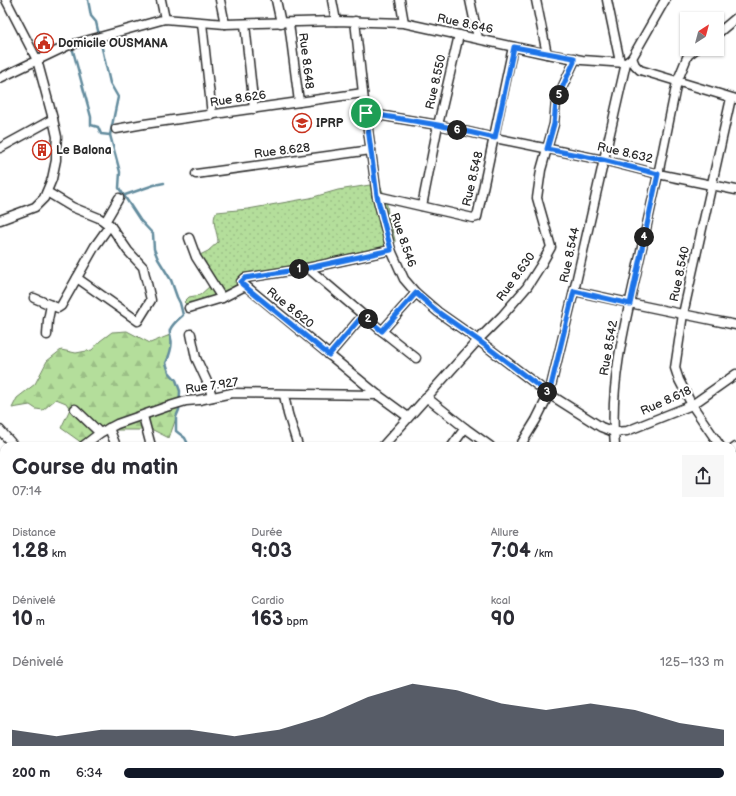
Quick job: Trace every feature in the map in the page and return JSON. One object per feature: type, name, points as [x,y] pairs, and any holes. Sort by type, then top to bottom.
[{"type":"street","points":[[0,220],[35,207],[44,198],[52,179],[56,160],[57,136],[37,60],[6,0]]},
{"type":"street","points":[[161,0],[165,19]]},
{"type":"street","points":[[220,0],[225,24]]},
{"type":"street","name":"Rue 8.648","points":[[276,0],[285,23],[299,102]]},
{"type":"street","points":[[332,0],[336,21]]},
{"type":"street","points":[[400,0],[404,23]]},
{"type":"street","points":[[470,0],[478,38]]},
{"type":"street","points":[[536,0],[547,54]]},
{"type":"street","points":[[607,0],[626,61],[635,65],[640,70],[733,99]]},
{"type":"street","points":[[626,61],[665,0]]},
{"type":"street","points":[[724,28],[736,18]]},
{"type":"street","name":"Rue 8.646","points":[[0,78],[67,46],[165,19],[225,24],[336,21],[404,23],[547,54],[574,58],[626,61]]},
{"type":"street","name":"Rue 8.546","points":[[355,21],[377,196],[391,250],[404,278],[416,293],[438,312],[478,340],[549,394],[601,427],[614,432]]},
{"type":"street","points":[[202,23],[212,115]]},
{"type":"street","points":[[245,24],[254,109]]},
{"type":"street","name":"Rue 8.550","points":[[422,206],[438,125],[459,35]]},
{"type":"street","name":"Rue 8.548","points":[[377,196],[473,218],[477,217],[514,47]]},
{"type":"street","name":"Rue 8.542","points":[[614,432],[613,410],[617,371],[630,304],[677,82],[688,56]]},
{"type":"street","name":"Rue 8.630","points":[[386,442],[527,287],[551,248],[537,198],[541,170],[554,124],[556,101],[574,62],[574,58]]},
{"type":"street","name":"Rue 8.544","points":[[522,442],[536,420],[549,394],[626,61]]},
{"type":"street","name":"Rue 8.626","points":[[116,129],[363,93]]},
{"type":"street","name":"Rue 8.540","points":[[717,442],[692,405],[679,380],[675,368],[683,314],[711,185],[733,99]]},
{"type":"street","name":"Rue 8.632","points":[[366,113],[438,125],[736,190]]},
{"type":"street","points":[[0,148],[53,119]]},
{"type":"street","name":"Rue 8.628","points":[[196,174],[371,150]]},
{"type":"street","points":[[47,192],[72,207],[100,218],[108,223],[128,251],[143,267],[152,300],[138,321],[77,278]]},
{"type":"street","points":[[34,298],[58,308],[61,306],[108,223],[119,198]]},
{"type":"street","points":[[189,238],[196,257],[222,298]]},
{"type":"street","name":"Rue 8.620","points":[[391,250],[308,268],[245,278],[241,282],[378,395],[408,417]]},
{"type":"street","points":[[308,268],[416,358]]},
{"type":"street","points":[[189,308],[222,298],[245,286]]},
{"type":"street","points":[[574,291],[630,304],[736,325]]},
{"type":"street","points":[[382,331],[416,293]]},
{"type":"street","points":[[47,335],[51,305]]},
{"type":"street","points":[[329,355],[363,315]]},
{"type":"street","points":[[191,334],[196,358],[209,386],[212,397]]},
{"type":"street","name":"Rue 8.618","points":[[614,432],[627,430],[692,405],[736,374]]},
{"type":"street","name":"Rue 7.927","points":[[88,442],[100,433],[117,424],[143,416],[166,406],[232,393],[284,395],[378,395]]},
{"type":"street","points":[[284,395],[297,442]]},
{"type":"street","points":[[426,397],[484,442]]},
{"type":"street","points":[[75,409],[100,433]]},
{"type":"street","points":[[143,416],[150,442]]},
{"type":"street","points":[[109,428],[114,442]]},
{"type":"street","points":[[455,442],[465,428]]},
{"type":"street","points":[[0,430],[10,442]]},
{"type":"street","points":[[614,432],[615,442]]},
{"type":"green space","points":[[370,185],[381,188],[386,198],[395,240],[395,243],[388,251],[255,277],[245,283],[238,291],[189,307],[184,302],[189,297],[200,295],[210,286],[198,256],[208,251],[218,242],[214,222],[217,212],[248,209],[310,198],[338,190]]},
{"type":"green space","points":[[127,331],[150,343],[170,335],[171,349],[166,363],[169,372],[176,380],[180,391],[179,410],[169,438],[153,430],[116,430],[85,442],[81,442],[61,428],[70,409],[66,403],[56,399],[43,410],[36,409],[30,405],[12,408],[17,398],[35,384],[47,361],[61,350],[76,353],[92,350],[100,341],[112,332]]},
{"type":"waterway","points":[[88,0],[91,16],[96,22],[110,83],[118,97],[110,135],[120,172],[119,188],[140,220],[153,234],[154,249],[158,259],[171,280],[183,315],[170,330],[171,344],[166,363],[169,372],[176,380],[180,391],[179,410],[176,417],[176,431],[185,438],[187,442]]},
{"type":"waterway","points":[[72,47],[91,117],[91,125],[98,127],[101,134],[110,135]]},
{"type":"waterway","points":[[125,195],[164,183]]},
{"type":"place","name":"Domicile OUSMANA","points":[[44,43]]},
{"type":"place","name":"IPRP","points":[[302,123]]},
{"type":"place","name":"Le Balona","points":[[42,150]]},
{"type":"route","points":[[514,47],[574,58],[574,62],[556,101],[554,124],[547,149],[603,160],[658,174],[630,304],[574,291],[549,394],[478,340],[438,312],[416,293],[382,331],[363,315],[329,355],[242,284],[242,280],[245,278],[308,268],[391,250],[377,196],[366,113],[438,125],[495,138],[514,47]]}]
